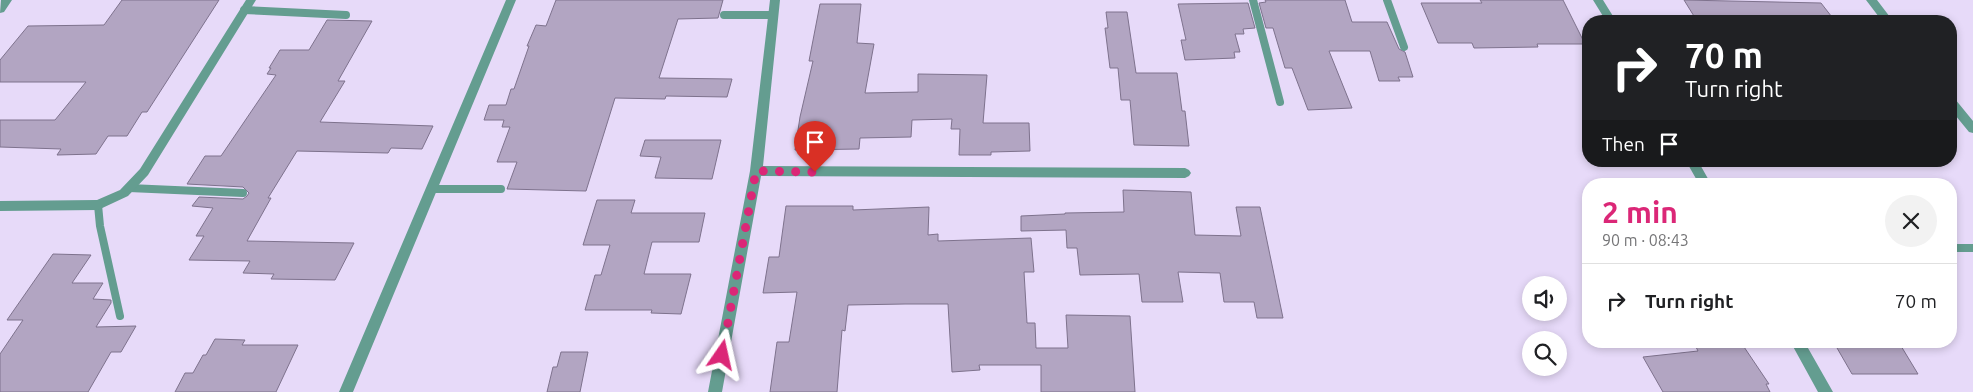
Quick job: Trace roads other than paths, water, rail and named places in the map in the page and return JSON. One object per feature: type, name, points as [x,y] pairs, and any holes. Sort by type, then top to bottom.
[{"type":"street","points":[[0,9],[8,0]]},
{"type":"street","points":[[346,392],[511,0]]},
{"type":"street","points":[[715,392],[756,171],[775,0]]},
{"type":"street","points":[[1598,0],[1607,15]]},
{"type":"street","points":[[1871,0],[1883,15]]},
{"type":"street","points":[[0,206],[98,205],[124,193],[144,172],[247,5]]},
{"type":"street","points":[[1957,109],[1973,129]]},
{"type":"street","points":[[1695,167],[1702,178]]},
{"type":"street","points":[[756,171],[1185,173]]},
{"type":"street","points":[[1801,348],[1826,392]]},
{"type":"lane","points":[[1253,0],[1280,102]]},
{"type":"lane","points":[[1387,0],[1404,47]]},
{"type":"lane","points":[[247,5],[346,15]]},
{"type":"lane","points":[[724,15],[773,15]]},
{"type":"lane","points":[[129,188],[243,193]]},
{"type":"lane","points":[[433,189],[501,189]]},
{"type":"lane","points":[[98,205],[100,226],[120,316]]},
{"type":"lane","points":[[1957,248],[1973,248]]}]
